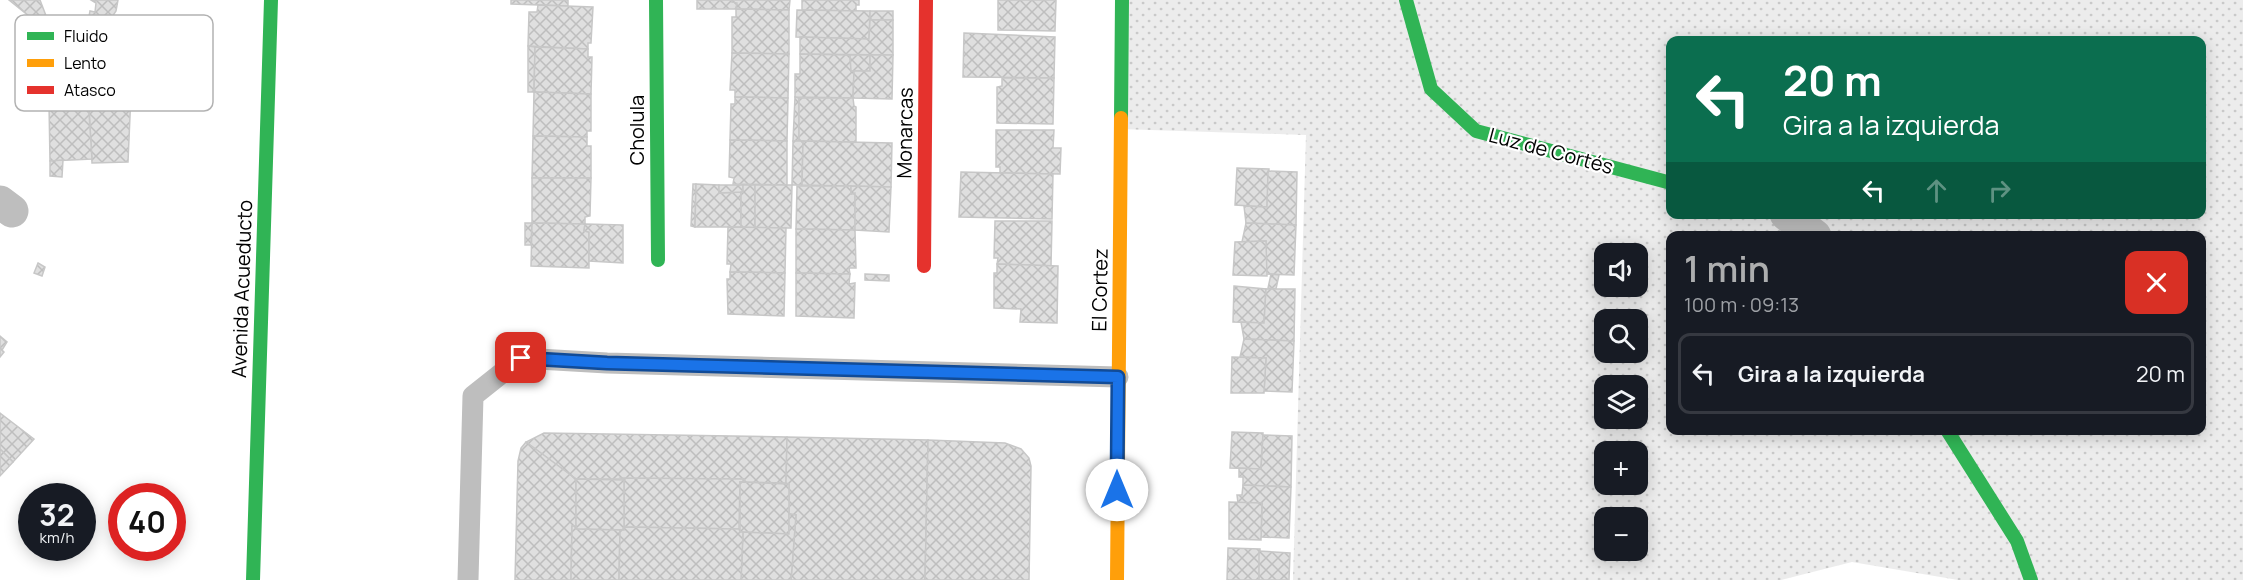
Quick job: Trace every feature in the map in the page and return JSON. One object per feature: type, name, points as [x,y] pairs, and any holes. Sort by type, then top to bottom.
[{"type":"street","name":"Avenida Acueducto","points":[[253,580],[271,0]]},
{"type":"street","name":"Cholula","points":[[656,0],[658,260]]},
{"type":"street","name":"Monarcas","points":[[924,266],[926,0]]},
{"type":"street","name":"El Cortez","points":[[1117,580],[1122,0]]},
{"type":"street","name":"Luz de Cortés","points":[[1406,0],[1431,89],[1476,131],[1666,182]]},
{"type":"street","points":[[1793,219],[1808,231]]},
{"type":"street","points":[[1950,435],[2018,541],[2031,580]]},
{"type":"lane","points":[[468,580],[473,396],[521,358],[607,363],[1118,377]]},
{"type":"shaded area","points":[[1122,0],[2243,0],[2243,580],[1958,580],[1852,562],[1781,580],[1293,580],[1306,135],[1120,129]]},
{"type":"building","points":[[9,0],[40,0],[46,15],[28,15]]},
{"type":"building","points":[[91,0],[118,0],[113,15],[89,15],[90,11],[95,12],[96,3]]},
{"type":"building","points":[[511,0],[568,0],[568,6],[511,4]]},
{"type":"building","points":[[697,0],[732,0],[737,3],[736,9],[697,9]]},
{"type":"building","points":[[732,0],[790,0],[789,10],[736,9],[737,3]]},
{"type":"building","points":[[802,0],[859,0],[859,5],[856,5],[856,11],[802,10]]},
{"type":"building","points":[[998,0],[1056,0],[1055,31],[998,30]]},
{"type":"building","points":[[538,5],[593,7],[591,43],[588,43],[588,49],[528,46],[529,12],[537,12]]},
{"type":"building","points":[[736,9],[789,10],[789,54],[732,53],[732,17],[736,17]]},
{"type":"building","points":[[797,10],[870,11],[869,39],[796,37]]},
{"type":"building","points":[[870,11],[893,11],[893,20],[870,20]]},
{"type":"building","points":[[870,20],[893,20],[893,55],[800,54],[800,37],[869,39]]},
{"type":"building","points":[[964,33],[1055,37],[1054,78],[963,77]]},
{"type":"building","points":[[528,46],[535,47],[534,92],[528,92]]},
{"type":"building","points":[[535,47],[588,49],[588,57],[592,57],[591,94],[534,92]]},
{"type":"building","points":[[732,53],[789,54],[788,98],[735,97],[735,90],[730,90]]},
{"type":"building","points":[[800,54],[850,55],[851,71],[854,71],[853,98],[795,97],[795,74],[800,74]]},
{"type":"building","points":[[850,55],[870,55],[870,71],[851,71]]},
{"type":"building","points":[[870,55],[893,55],[892,99],[853,98],[854,71],[870,71]]},
{"type":"building","points":[[1002,78],[1054,78],[1053,124],[997,123],[997,87],[1002,86]]},
{"type":"building","points":[[534,92],[591,94],[591,131],[587,131],[587,137],[533,136]]},
{"type":"building","points":[[735,97],[788,98],[787,141],[730,140],[731,104],[735,104]]},
{"type":"building","points":[[795,97],[799,98],[799,141],[793,141]]},
{"type":"building","points":[[799,98],[853,98],[856,107],[856,142],[799,141]]},
{"type":"building","points":[[49,111],[89,111],[92,159],[50,161]]},
{"type":"building","points":[[89,111],[130,111],[128,162],[92,163]]},
{"type":"building","points":[[996,130],[1054,130],[1053,148],[1061,148],[1060,174],[1000,173],[1000,167],[996,167]]},
{"type":"building","points":[[533,136],[587,137],[587,146],[591,146],[591,178],[532,178]]},
{"type":"building","points":[[730,140],[787,141],[787,185],[733,184],[734,178],[729,177]]},
{"type":"building","points":[[793,141],[803,141],[802,185],[792,185]]},
{"type":"building","points":[[803,141],[892,143],[891,187],[802,185]]},
{"type":"building","points":[[63,160],[62,177],[50,176],[50,161]]},
{"type":"building","points":[[1237,168],[1269,169],[1267,207],[1235,205]]},
{"type":"building","points":[[1268,171],[1297,172],[1296,225],[1246,223],[1244,206],[1267,207]]},
{"type":"building","points":[[961,172],[1053,174],[1052,219],[959,217]]},
{"type":"building","points":[[532,178],[591,178],[590,216],[585,217],[585,224],[532,223]]},
{"type":"building","points":[[693,184],[696,184],[695,227],[691,226]]},
{"type":"building","points":[[696,184],[719,185],[719,193],[741,192],[741,227],[695,227]]},
{"type":"building","points":[[719,185],[743,185],[743,192],[719,193]]},
{"type":"building","points":[[743,185],[755,185],[755,228],[741,227]]},
{"type":"building","points":[[755,185],[792,185],[791,228],[755,228]]},
{"type":"building","points":[[797,186],[851,186],[851,194],[855,193],[855,230],[796,229]]},
{"type":"building","points":[[851,186],[891,187],[889,232],[855,230],[855,193],[851,194]]},
{"type":"building","points":[[995,221],[1052,221],[1051,266],[997,264],[998,258],[994,258]]},
{"type":"building","points":[[525,223],[532,223],[531,245],[525,245]]},
{"type":"building","points":[[532,223],[585,224],[584,231],[589,232],[589,268],[531,266]]},
{"type":"building","points":[[1246,223],[1296,225],[1294,275],[1266,274],[1266,241],[1242,242]]},
{"type":"building","points":[[585,224],[623,225],[623,263],[589,261],[589,232],[584,231]]},
{"type":"building","points":[[728,227],[786,228],[785,273],[730,272],[731,264],[727,264]]},
{"type":"building","points":[[796,229],[855,230],[856,268],[849,268],[850,274],[796,273]]},
{"type":"building","points":[[1266,241],[1267,276],[1233,275],[1235,242]]},
{"type":"building","points":[[38,263],[45,267],[42,276],[34,273]]},
{"type":"building","points":[[997,264],[1058,266],[1057,323],[1020,322],[1021,309],[994,308],[994,273],[997,273]]},
{"type":"building","points":[[730,272],[785,273],[784,316],[728,314],[727,279],[730,279]]},
{"type":"building","points":[[796,273],[850,274],[849,284],[855,283],[854,318],[796,316]]},
{"type":"building","points":[[865,274],[889,275],[889,281],[865,280]]},
{"type":"building","points":[[1271,274],[1279,275],[1276,289],[1268,288]]},
{"type":"building","points":[[1234,286],[1266,289],[1264,323],[1233,322]]},
{"type":"building","points":[[1266,289],[1295,289],[1294,341],[1244,339],[1241,322],[1264,323]]},
{"type":"building","points":[[0,336],[7,342],[0,357]]},
{"type":"building","points":[[1244,339],[1294,341],[1292,392],[1264,391],[1266,358],[1240,357]]},
{"type":"building","points":[[1232,357],[1266,358],[1264,393],[1231,393]]},
{"type":"building","points":[[0,413],[34,439],[13,462],[0,449]]},
{"type":"building","points":[[1232,432],[1263,433],[1261,469],[1230,468]]},
{"type":"building","points":[[544,433],[787,437],[786,483],[744,482],[744,479],[576,479],[526,442]]},
{"type":"building","points":[[1263,435],[1292,436],[1291,487],[1243,485],[1243,477],[1239,477],[1239,468],[1261,469]]},
{"type":"building","points":[[787,437],[928,440],[925,580],[791,580],[796,515],[789,514],[789,484],[786,483]]},
{"type":"building","points":[[928,440],[1005,443],[1021,449],[1029,458],[1031,466],[1029,580],[925,580]]},
{"type":"building","points":[[526,442],[576,479],[576,526],[572,526],[571,580],[515,580],[518,461],[521,448]]},
{"type":"building","points":[[0,449],[13,462],[0,476]]},
{"type":"building","points":[[621,478],[744,479],[744,482],[740,482],[739,529],[624,527],[624,480]]},
{"type":"building","points":[[576,479],[624,480],[624,530],[576,529]]},
{"type":"building","points":[[740,482],[789,484],[789,534],[740,532]]},
{"type":"building","points":[[1243,485],[1291,487],[1289,538],[1261,537],[1262,503],[1238,503],[1237,495],[1242,495]]},
{"type":"building","points":[[1229,502],[1262,503],[1261,540],[1229,539]]},
{"type":"building","points":[[789,514],[796,515],[791,580],[741,580],[743,532],[789,534]]},
{"type":"building","points":[[572,526],[576,526],[576,529],[620,530],[619,580],[571,580]]},
{"type":"building","points":[[624,527],[739,529],[743,532],[741,580],[619,580],[620,530],[624,530]]},
{"type":"building","points":[[1228,548],[1260,549],[1259,580],[1227,580]]},
{"type":"building","points":[[1259,551],[1290,553],[1289,580],[1259,580]]},
{"type":"traffic: fast","points":[[253,580],[271,0]]},
{"type":"traffic: fast","points":[[656,0],[658,260]]},
{"type":"traffic: fast","points":[[1121,118],[1122,0]]},
{"type":"traffic: fast","points":[[1406,0],[1431,89],[1476,131],[1666,182]]},
{"type":"traffic: fast","points":[[1950,435],[2017,541],[2031,580]]},
{"type":"traffic: slow","points":[[1117,580],[1121,118]]},
{"type":"traffic: jam","points":[[924,266],[926,0]]},
{"type":"route","points":[[521,358],[607,363],[1118,377],[1117,490]]}]
